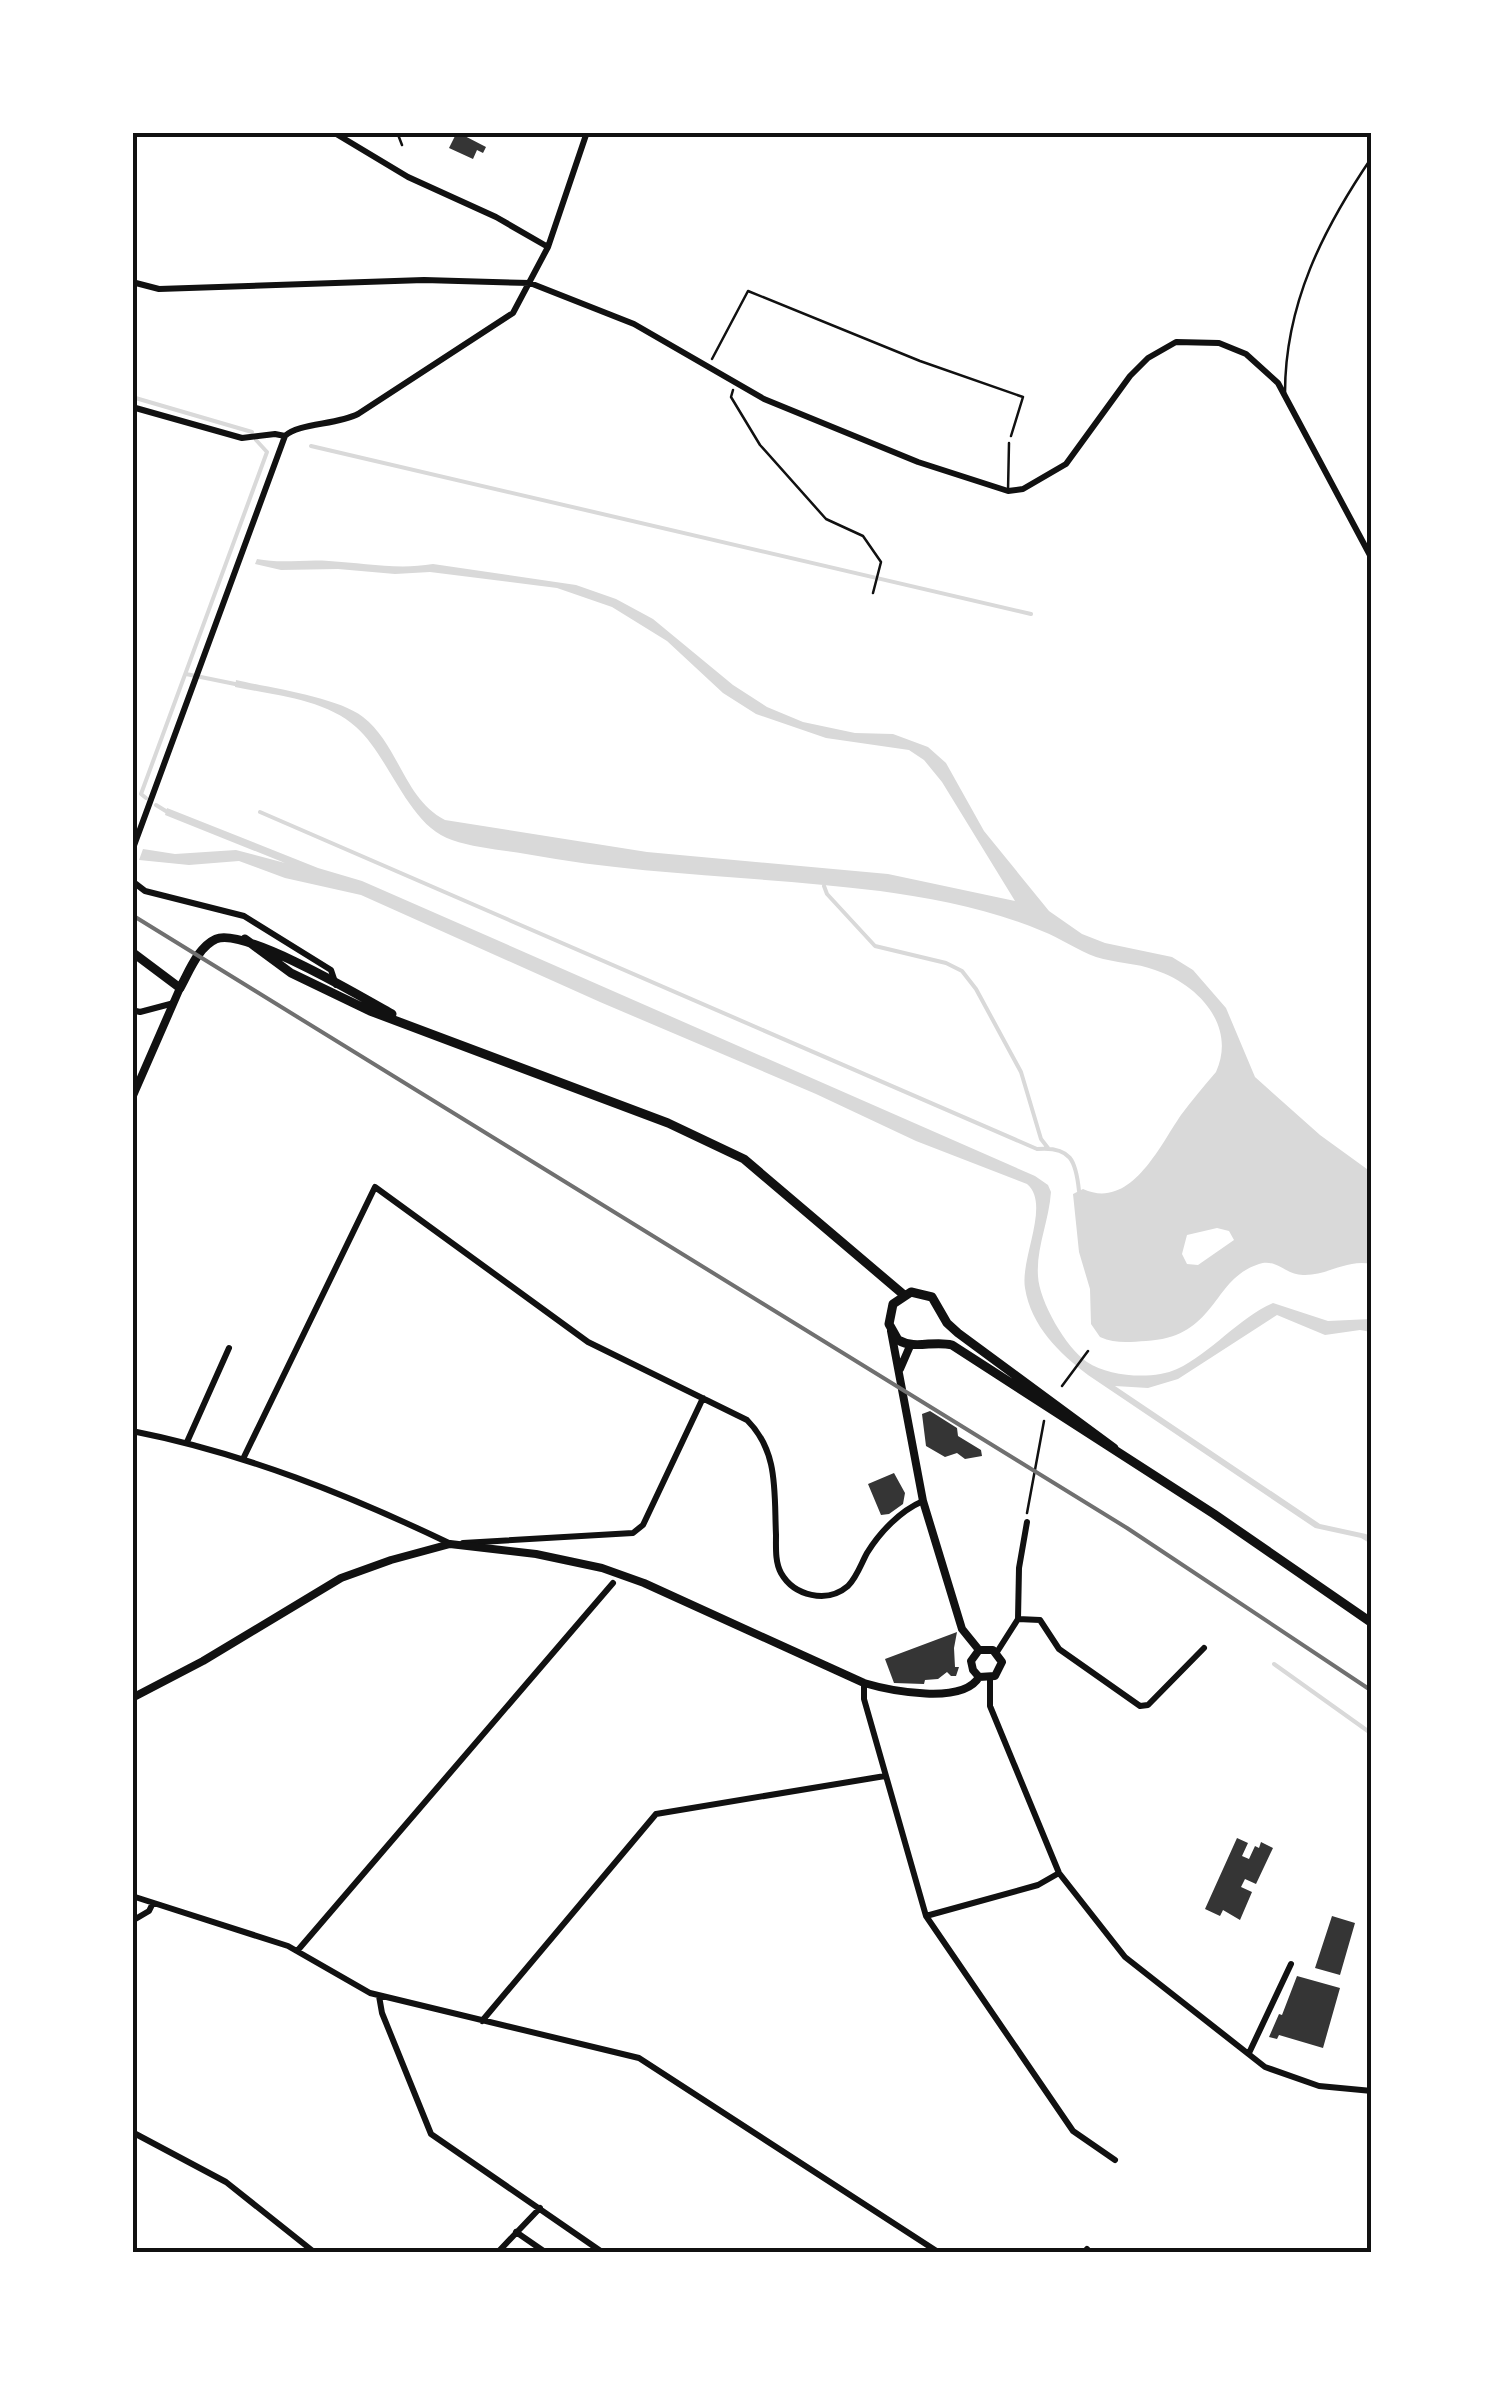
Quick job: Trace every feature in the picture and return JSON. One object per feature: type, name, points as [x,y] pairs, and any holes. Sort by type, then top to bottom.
[{"type":"main road","points":[[132,952],[180,988],[198,956],[213,940],[228,936],[246,939],[273,949],[332,988],[416,1027],[668,1123],[744,1159],[768,1176],[904,1294]]},
{"type":"main road","points":[[246,939],[264,956],[313,985],[332,988]]},
{"type":"main road","points":[[1114,1448],[958,1333],[932,1298],[918,1292],[904,1294],[890,1310],[891,1331],[898,1340],[910,1346],[930,1342],[952,1345],[1114,1448],[1372,1623]]},
{"type":"main road","points":[[930,1342],[940,1331],[942,1316]]},
{"type":"street","points":[[332,132],[408,178],[496,217],[548,247]]},
{"type":"street","points":[[132,851],[285,436],[290,430],[346,420],[372,406],[513,313],[548,247],[587,132]]},
{"type":"street","points":[[132,282],[159,289],[424,280],[530,283],[546,292],[603,309],[764,399],[918,462],[1008,491],[1023,490],[1058,471],[1138,366],[1176,342],[1206,340],[1234,348],[1270,373],[1372,558]]},
{"type":"street","points":[[132,407],[242,438],[285,436]]},
{"type":"street","points":[[132,881],[158,896],[233,912],[331,970],[332,988]]},
{"type":"street","points":[[306,954],[306,970],[313,985]]},
{"type":"street","points":[[132,1098],[180,988]]},
{"type":"street","points":[[132,1010],[140,1012],[174,1003]]},
{"type":"street","points":[[244,1459],[375,1188],[588,1342],[747,1420],[768,1446],[773,1466],[779,1568],[798,1591],[817,1596],[844,1589],[883,1530],[923,1501]]},
{"type":"street","points":[[891,1331],[923,1501],[962,1629],[979,1650]]},
{"type":"street","points":[[900,1370],[910,1346]]},
{"type":"street","points":[[187,1442],[229,1348]]},
{"type":"street","points":[[132,1698],[203,1661],[341,1578],[391,1560],[450,1544],[634,1533],[643,1525],[703,1398]]},
{"type":"street","points":[[132,1431],[187,1442],[320,1486],[450,1544],[536,1554],[602,1568],[644,1583],[864,1683],[926,1693],[967,1689],[979,1677]]},
{"type":"street","points":[[998,1652],[979,1650],[972,1661],[979,1677],[990,1678],[1002,1668],[998,1652],[1018,1618],[1019,1568],[1027,1522]]},
{"type":"street","points":[[298,1950],[613,1583]]},
{"type":"street","points":[[1018,1618],[1040,1620],[1059,1649],[1144,1707],[1204,1648]]},
{"type":"street","points":[[990,1678],[990,1706],[1059,1873],[1125,1957],[1265,2067],[1319,2086],[1372,2091]]},
{"type":"street","points":[[864,1683],[864,1699],[884,1776],[926,1916],[1073,2131],[1115,2160]]},
{"type":"street","points":[[482,2021],[656,1814],[884,1776]]},
{"type":"street","points":[[926,1916],[1038,1885],[1059,1873]]},
{"type":"street","points":[[132,1896],[298,1950],[379,1996],[639,2058],[938,2252]]},
{"type":"street","points":[[132,1921],[149,1911],[153,1902]]},
{"type":"street","points":[[1249,2052],[1291,1964]]},
{"type":"street","points":[[379,1996],[382,2013],[430,2134],[602,2252]]},
{"type":"street","points":[[132,2132],[226,2182],[314,2252]]},
{"type":"street","points":[[498,2252],[540,2208]]},
{"type":"street","points":[[516,2232],[545,2252]]},
{"type":"lane","points":[[1285,394],[1285,367],[1297,304],[1335,210],[1372,157]]},
{"type":"lane","points":[[1008,491],[1010,443]]},
{"type":"path","points":[[397,132],[402,145]]},
{"type":"path","points":[[707,366],[748,291],[920,362],[1023,398],[1010,443]]},
{"type":"path","points":[[734,383],[731,397],[760,445],[826,519],[864,536],[881,562],[873,593]]},
{"type":"path","points":[[1062,1386],[1088,1350]]},
{"type":"path","points":[[1027,1522],[1028,1497],[1044,1421]]},
{"type":"shaded area","points":[[257,559],[394,566],[433,564],[576,585],[616,599],[653,619],[733,685],[767,707],[803,722],[855,733],[893,734],[928,747],[946,763],[984,831],[1049,911],[1082,934],[1105,943],[1172,957],[1193,970],[1226,1008],[1255,1077],[1320,1135],[1371,1172],[1371,1264],[1303,1275],[1271,1263],[1259,1264],[1231,1282],[1201,1319],[1170,1337],[1117,1342],[1100,1337],[1091,1324],[1090,1289],[1079,1252],[1073,1194],[1083,1189],[1116,1191],[1130,1183],[1216,1072],[1221,1039],[1210,1009],[1199,996],[1155,970],[1096,957],[1023,924],[941,901],[836,886],[614,867],[452,840],[423,821],[356,727],[329,710],[235,687],[236,680],[320,699],[363,717],[385,742],[420,799],[445,820],[647,852],[888,874],[1015,901],[942,782],[924,760],[909,750],[826,738],[756,714],[723,693],[667,641],[612,607],[557,588],[430,572],[281,570],[255,564]],"holes":[[[1217,1228],[1229,1231],[1234,1240],[1198,1265],[1187,1264],[1182,1254],[1187,1235]]]},
{"type":"shaded area","points":[[167,808],[318,868],[362,881],[1035,1176],[1051,1192],[1038,1266],[1043,1298],[1071,1346],[1096,1367],[1144,1376],[1177,1369],[1273,1303],[1328,1321],[1371,1319],[1371,1332],[1325,1335],[1277,1315],[1178,1379],[1148,1388],[1115,1386],[1320,1524],[1366,1534],[1371,1537],[1371,1544],[1361,1538],[1315,1528],[1088,1375],[1057,1348],[1033,1315],[1025,1288],[1036,1218],[1034,1193],[1027,1184],[916,1141],[361,895],[285,878],[239,861],[189,865],[139,860],[143,849],[175,854],[236,850],[285,863],[165,815]]},
{"type":"building","points":[[457,132],[486,147],[483,153],[477,150],[473,159],[449,148]]},
{"type":"building","points":[[930,1411],[957,1428],[958,1436],[981,1450],[982,1456],[965,1459],[957,1453],[945,1457],[926,1446],[922,1414]]},
{"type":"building","points":[[894,1473],[905,1493],[903,1504],[881,1515],[868,1484]]},
{"type":"building","points":[[957,1632],[956,1676],[947,1672],[938,1679],[925,1680],[924,1684],[894,1683],[885,1659]]},
{"type":"building","points":[[1237,1838],[1248,1843],[1242,1856],[1249,1859],[1261,1842],[1273,1848],[1256,1884],[1245,1879],[1241,1887],[1252,1892],[1240,1920],[1223,1910],[1220,1916],[1205,1909]]},
{"type":"building","points":[[1332,1916],[1355,1923],[1340,1975],[1315,1968]]},
{"type":"building","points":[[1297,1976],[1340,1988],[1323,2048],[1279,2035],[1277,2039],[1269,2037]]},
{"type":"waterway","points":[[132,397],[252,432]]},
{"type":"waterway","points":[[146,798],[141,794],[267,452],[256,440]]},
{"type":"waterway","points":[[311,446],[1031,614]]},
{"type":"waterway","points":[[186,674],[240,685]]},
{"type":"waterway","points":[[156,805],[169,813]]},
{"type":"waterway","points":[[260,812],[1037,1149],[1064,1153],[1076,1171],[1079,1191]]},
{"type":"waterway","points":[[824,886],[875,946],[946,963],[962,971],[976,989],[1021,1072],[1041,1139],[1048,1148]]},
{"type":"waterway","points":[[1274,1664],[1372,1734]]},
{"type":"railway","points":[[132,915],[1127,1528],[1372,1691]]}]
